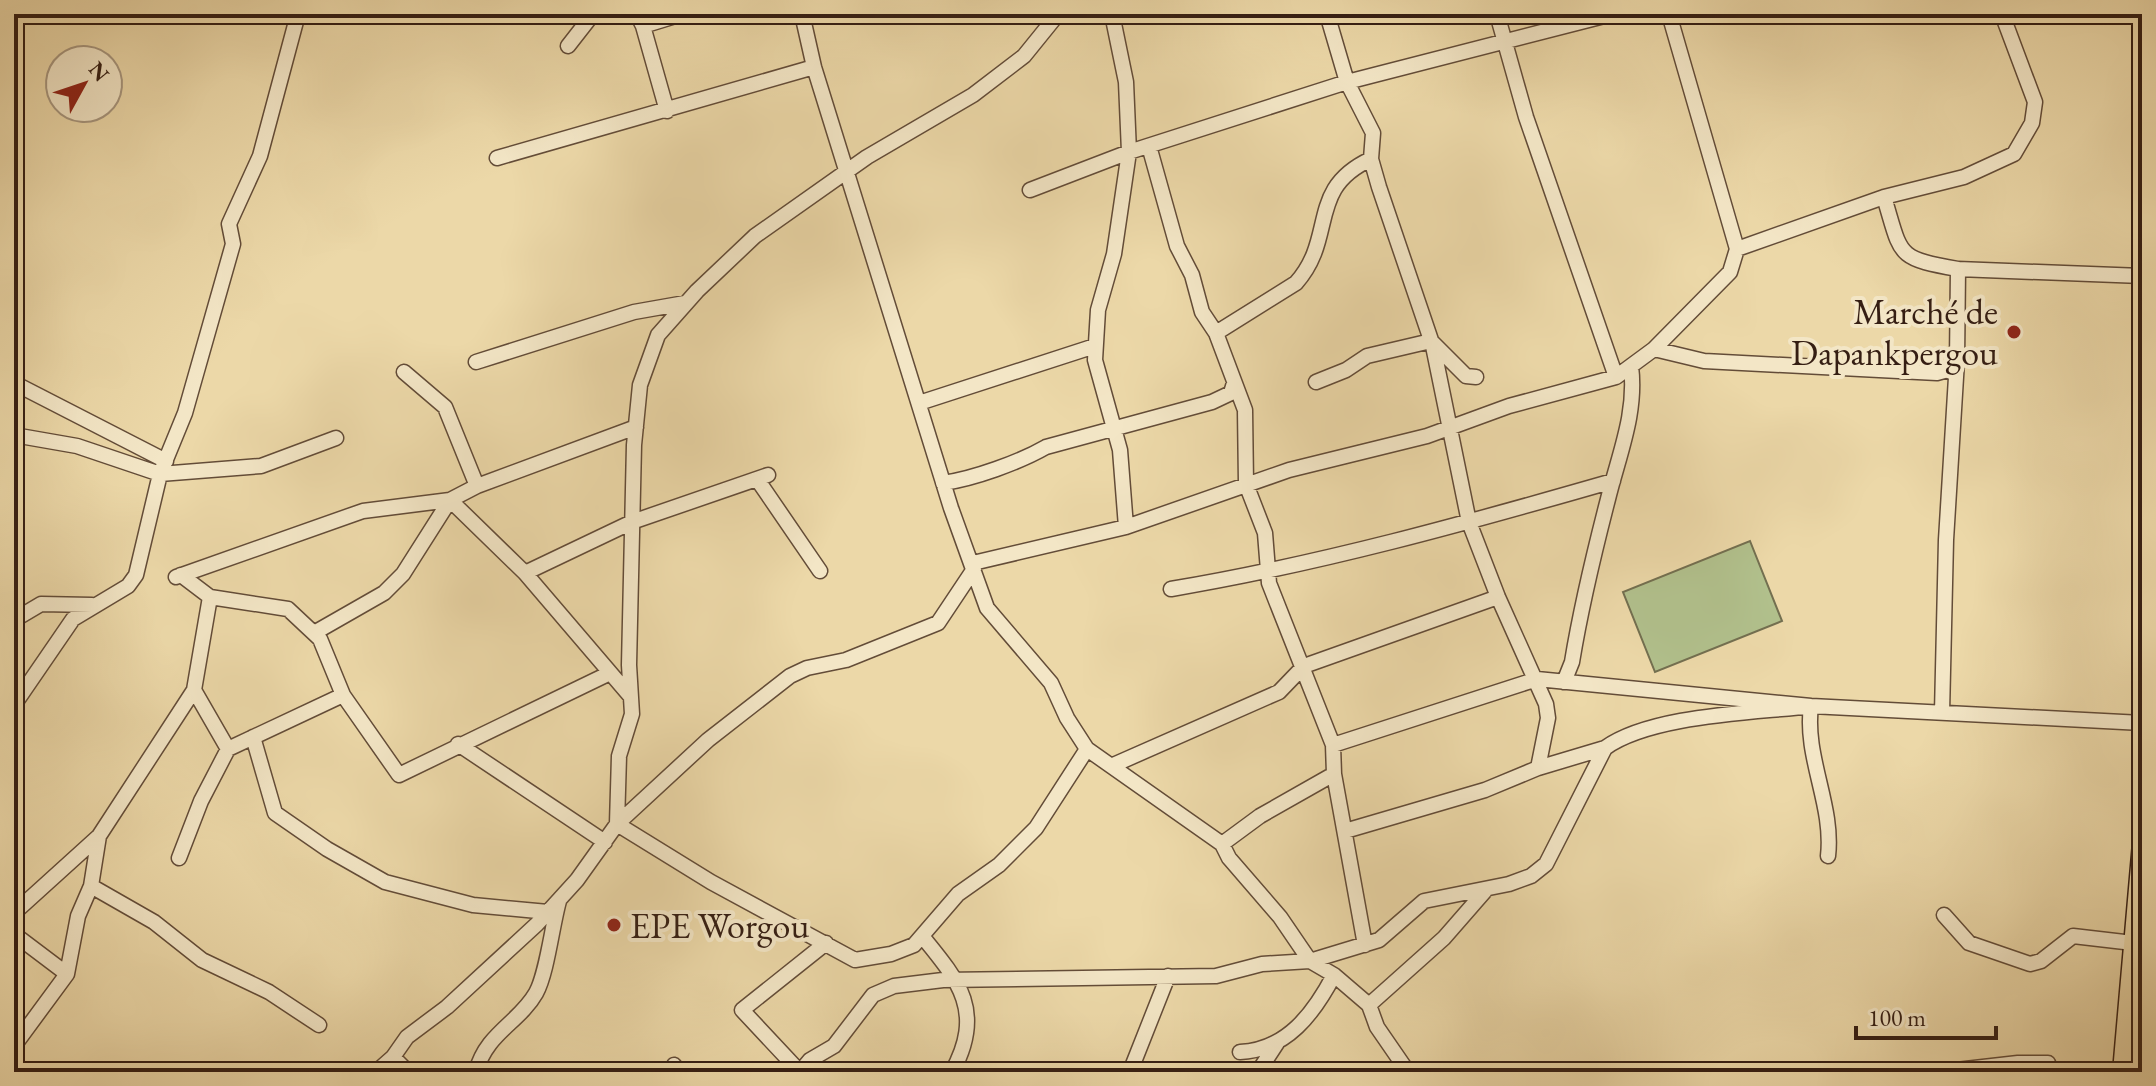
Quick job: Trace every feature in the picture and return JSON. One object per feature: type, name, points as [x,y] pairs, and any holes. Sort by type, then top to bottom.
[{"type":"main road","points":[[2122,1072],[2136,972],[2133,943],[2141,855]]},
{"type":"street","points":[[14,705],[63,631],[93,605],[112,597],[136,575],[163,467],[185,413],[233,244],[229,224],[260,156],[298,14]]},
{"type":"street","points":[[568,46],[593,14]]},
{"type":"street","points":[[667,111],[640,20],[682,14]]},
{"type":"street","points":[[802,14],[814,67],[943,483],[987,608],[1051,683],[1067,718],[1087,749],[1222,844],[1229,858],[1280,917],[1310,961],[1334,975],[1369,1005],[1377,1027],[1408,1072]]},
{"type":"street","points":[[617,824],[619,756],[632,714],[632,522],[636,427],[648,356],[658,335],[685,303],[755,236],[995,78],[1024,56],[1058,14]]},
{"type":"street","points":[[1112,14],[1126,82],[1129,152],[1114,254],[1098,310],[1095,346],[1098,378],[1115,429],[1126,527]]},
{"type":"street","points":[[1327,14],[1347,82],[1373,133],[1371,159],[1441,376],[1448,429],[1469,522],[1498,597],[1537,679],[1548,718],[1538,768]]},
{"type":"street","points":[[1497,14],[1526,117],[1616,377]]},
{"type":"street","points":[[1030,190],[1129,152],[1347,82],[1612,14]]},
{"type":"street","points":[[376,1072],[393,1057],[407,1037],[447,1007],[548,912],[617,824],[708,740],[778,683],[807,668],[846,660],[938,623],[949,612],[973,566],[1126,527],[1246,484],[1448,429],[1509,406],[1616,377],[1654,349],[1730,272],[1737,249],[1669,14]]},
{"type":"street","points":[[1737,249],[1884,197],[1964,177],[2006,159],[2024,142],[2032,123],[2035,102],[2002,14]]},
{"type":"street","points":[[497,158],[814,67]]},
{"type":"street","points":[[1149,146],[1177,246],[1192,275],[1202,312],[1216,333],[1245,410],[1246,484],[1265,533],[1266,569],[1283,621],[1304,666],[1333,745],[1334,774],[1365,945]]},
{"type":"street","points":[[1216,333],[1296,283],[1317,248],[1330,193],[1337,182],[1371,159]]},
{"type":"street","points":[[1884,197],[1903,252],[1914,261],[1958,269],[2142,276]]},
{"type":"street","points":[[1942,713],[1958,269]]},
{"type":"street","points":[[476,362],[634,312],[685,303]]},
{"type":"street","points":[[1431,341],[1466,376],[1476,377]]},
{"type":"street","points":[[1316,382],[1346,370],[1367,356],[1431,341]]},
{"type":"street","points":[[919,403],[1095,346]]},
{"type":"street","points":[[1654,349],[1704,361],[1937,373],[1948,370],[1957,361]]},
{"type":"street","points":[[1564,682],[1572,662],[1634,392],[1631,366]]},
{"type":"street","points":[[404,372],[445,407],[477,486]]},
{"type":"street","points":[[14,383],[163,467]]},
{"type":"street","points":[[943,483],[967,480],[1001,464],[1022,461],[1046,447],[1212,402],[1231,393],[1234,383]]},
{"type":"street","points":[[610,673],[399,775],[343,695],[320,639],[288,609],[210,597],[178,576],[363,511],[450,500],[477,486],[636,427]]},
{"type":"street","points":[[14,435],[77,446],[163,467],[261,466],[336,438]]},
{"type":"street","points":[[525,573],[632,522],[762,477],[820,571]]},
{"type":"street","points":[[1171,589],[1469,522],[1613,481]]},
{"type":"street","points":[[450,500],[525,573],[631,697]]},
{"type":"street","points":[[314,633],[384,593],[403,574],[450,500]]},
{"type":"street","points":[[14,913],[99,836],[194,690],[210,597]]},
{"type":"street","points":[[1111,766],[1279,692],[1304,666],[1498,597]]},
{"type":"street","points":[[14,620],[41,604],[93,605]]},
{"type":"street","points":[[1333,745],[1537,679],[1811,706],[2142,723]]},
{"type":"street","points":[[194,690],[228,749]]},
{"type":"street","points":[[179,858],[201,801],[228,749],[343,695]]},
{"type":"street","points":[[1345,831],[1485,790],[1538,768],[1605,748],[1619,737],[1648,727],[1811,706]]},
{"type":"street","points":[[1811,706],[1811,739],[1831,831],[1828,856]]},
{"type":"street","points":[[253,737],[275,813],[327,849],[385,882],[473,905],[548,912]]},
{"type":"street","points":[[458,744],[605,842]]},
{"type":"street","points":[[826,943],[742,1010],[800,1072],[810,1060],[834,1046],[873,995],[894,986],[943,980],[960,983],[1216,976],[1262,964],[1310,961],[1379,940],[1424,901],[1438,895],[1485,891],[1531,876],[1546,864],[1605,748]]},
{"type":"street","points":[[617,824],[711,882],[855,960],[891,954],[914,945],[958,894],[999,865],[1044,818],[1087,749]]},
{"type":"street","points":[[1222,844],[1260,816],[1334,774]]},
{"type":"street","points":[[14,1046],[67,974],[78,916],[91,886],[99,836]]},
{"type":"street","points":[[91,886],[154,922],[202,960],[269,992],[319,1025]]},
{"type":"street","points":[[1369,1005],[1444,938],[1485,891]]},
{"type":"street","points":[[476,1072],[479,1060],[501,1028],[529,1004],[538,990],[560,899]]},
{"type":"street","points":[[1944,915],[1969,943],[2030,964],[2041,961],[2073,936],[2133,943]]},
{"type":"street","points":[[14,934],[67,974]]},
{"type":"street","points":[[922,936],[960,983],[968,1018],[953,1071]]},
{"type":"street","points":[[1258,1072],[1277,1043],[1299,1027],[1334,975]]},
{"type":"street","points":[[1130,1072],[1168,976]]},
{"type":"street","points":[[2125,1041],[2142,1056]]},
{"type":"street","points":[[1240,1052],[1277,1043]]},
{"type":"street","points":[[393,1057],[408,1072]]},
{"type":"street","points":[[1939,1072],[2048,1063]]},
{"type":"green space","points":[[1750,541],[1782,621],[1655,672],[1623,592]]},
{"type":"place","name":"Marché de Dapankpergou","points":[[2014,332]]},
{"type":"place","name":"EPE Worgou","points":[[614,925]]}]
